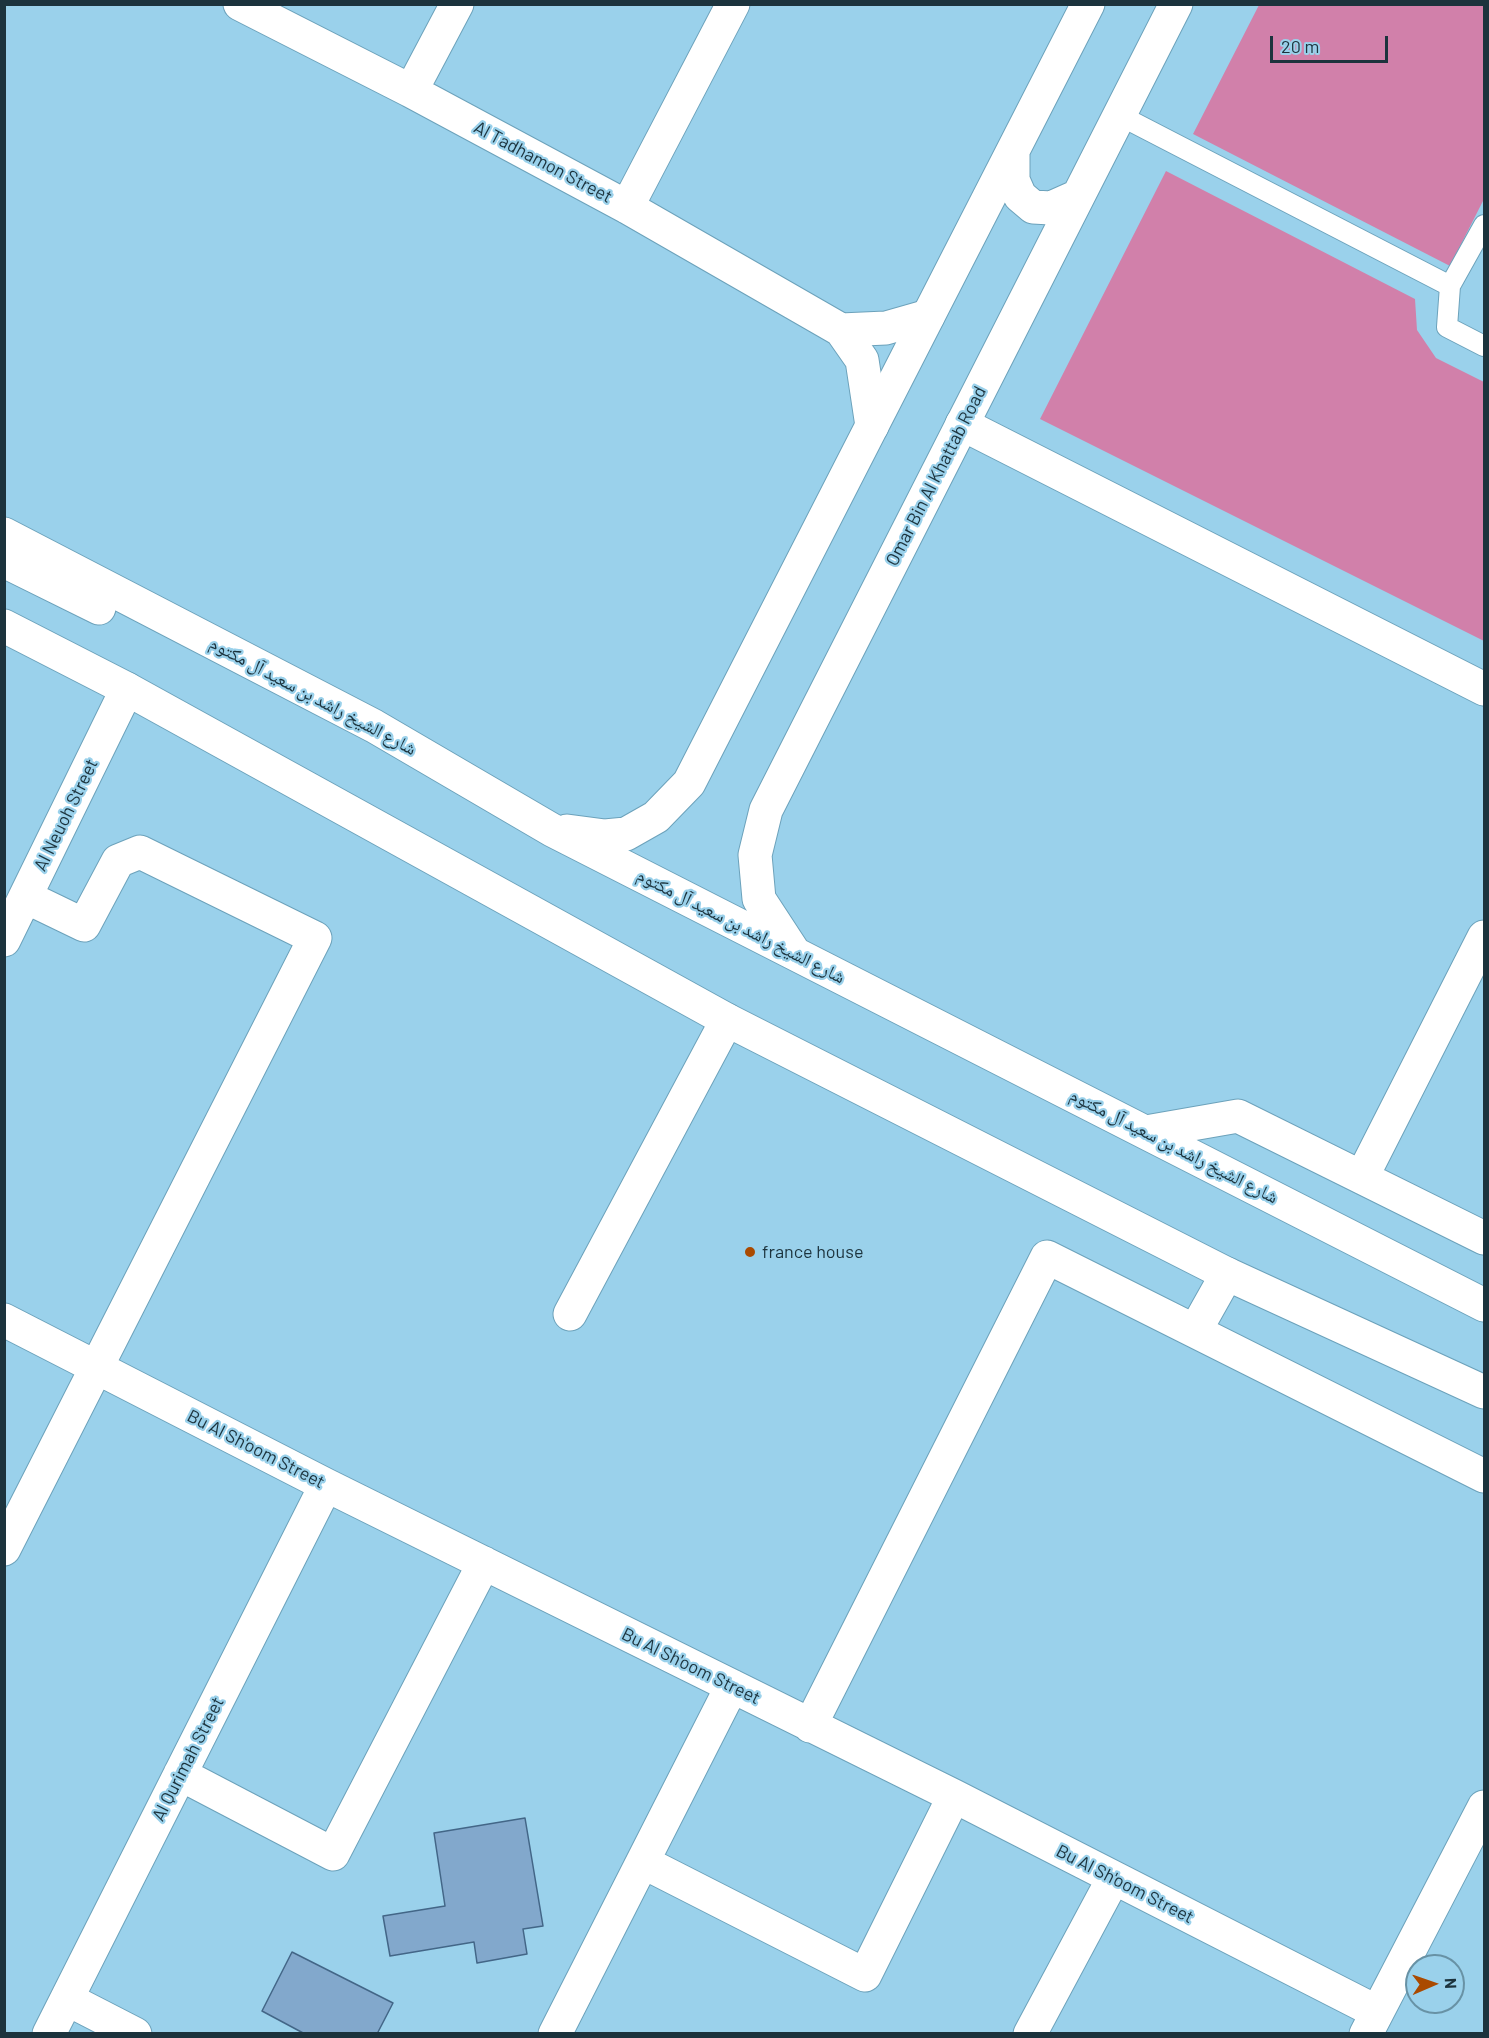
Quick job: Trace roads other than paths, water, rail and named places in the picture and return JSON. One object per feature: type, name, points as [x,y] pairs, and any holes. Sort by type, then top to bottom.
[{"type":"street","name":"Al Tadhamon Street","points":[[240,4],[411,91],[627,207],[841,330],[862,360],[872,426]]},
{"type":"street","points":[[411,91],[457,4]]},
{"type":"street","points":[[627,207],[733,4]]},
{"type":"street","points":[[552,830],[605,836],[626,834],[656,817],[689,783],[1088,4]]},
{"type":"street","name":"Omar Bin Al Khattab Road","points":[[794,952],[759,899],[755,855],[766,810],[1176,4]]},
{"type":"street","points":[[1013,152],[1013,180],[1020,196],[1033,207],[1051,208],[1078,196]]},
{"type":"street","points":[[841,330],[885,328],[928,316]]},
{"type":"street","points":[[962,424],[1485,689]]},
{"type":"street","name":"شارع الشيخ راشد بن سعيد آل مكتوم","points":[[4,534],[374,726],[552,830],[1485,1305]]},
{"type":"street","points":[[4,561],[165,641],[374,726]]},
{"type":"street","points":[[4,626],[127,689],[727,1020],[1227,1274],[1485,1392]]},
{"type":"street","name":"Al Neuoh Street","points":[[4,940],[127,689]]},
{"type":"street","points":[[4,1549],[315,938],[140,852],[118,861],[84,926],[26,897]]},
{"type":"street","points":[[1362,1177],[1485,937]]},
{"type":"street","points":[[570,1314],[727,1020]]},
{"type":"street","points":[[1146,1132],[1238,1116],[1485,1238]]},
{"type":"street","points":[[810,1726],[1047,1257],[1485,1476]]},
{"type":"street","points":[[1195,1331],[1227,1274]]},
{"type":"street","name":"Bu Al Sh'oom Street","points":[[4,1320],[326,1485],[954,1796],[1113,1879],[1371,2023]]},
{"type":"street","name":"Al Qurimah Street","points":[[49,2034],[326,1485]]},
{"type":"street","points":[[180,1774],[333,1854],[484,1563]]},
{"type":"street","points":[[555,2034],[732,1686]]},
{"type":"street","points":[[642,1862],[865,1976],[954,1796]]},
{"type":"street","points":[[1371,2023],[1485,1807]]},
{"type":"street","points":[[1030,2034],[1113,1879]]},
{"type":"street","points":[[67,1999],[135,2034]]},
{"type":"lane","points":[[1119,115],[1450,286]]},
{"type":"lane","points":[[1485,225],[1450,286],[1447,327],[1485,346]]},
{"type":"place","name":"france house","points":[[750,1252]]}]
